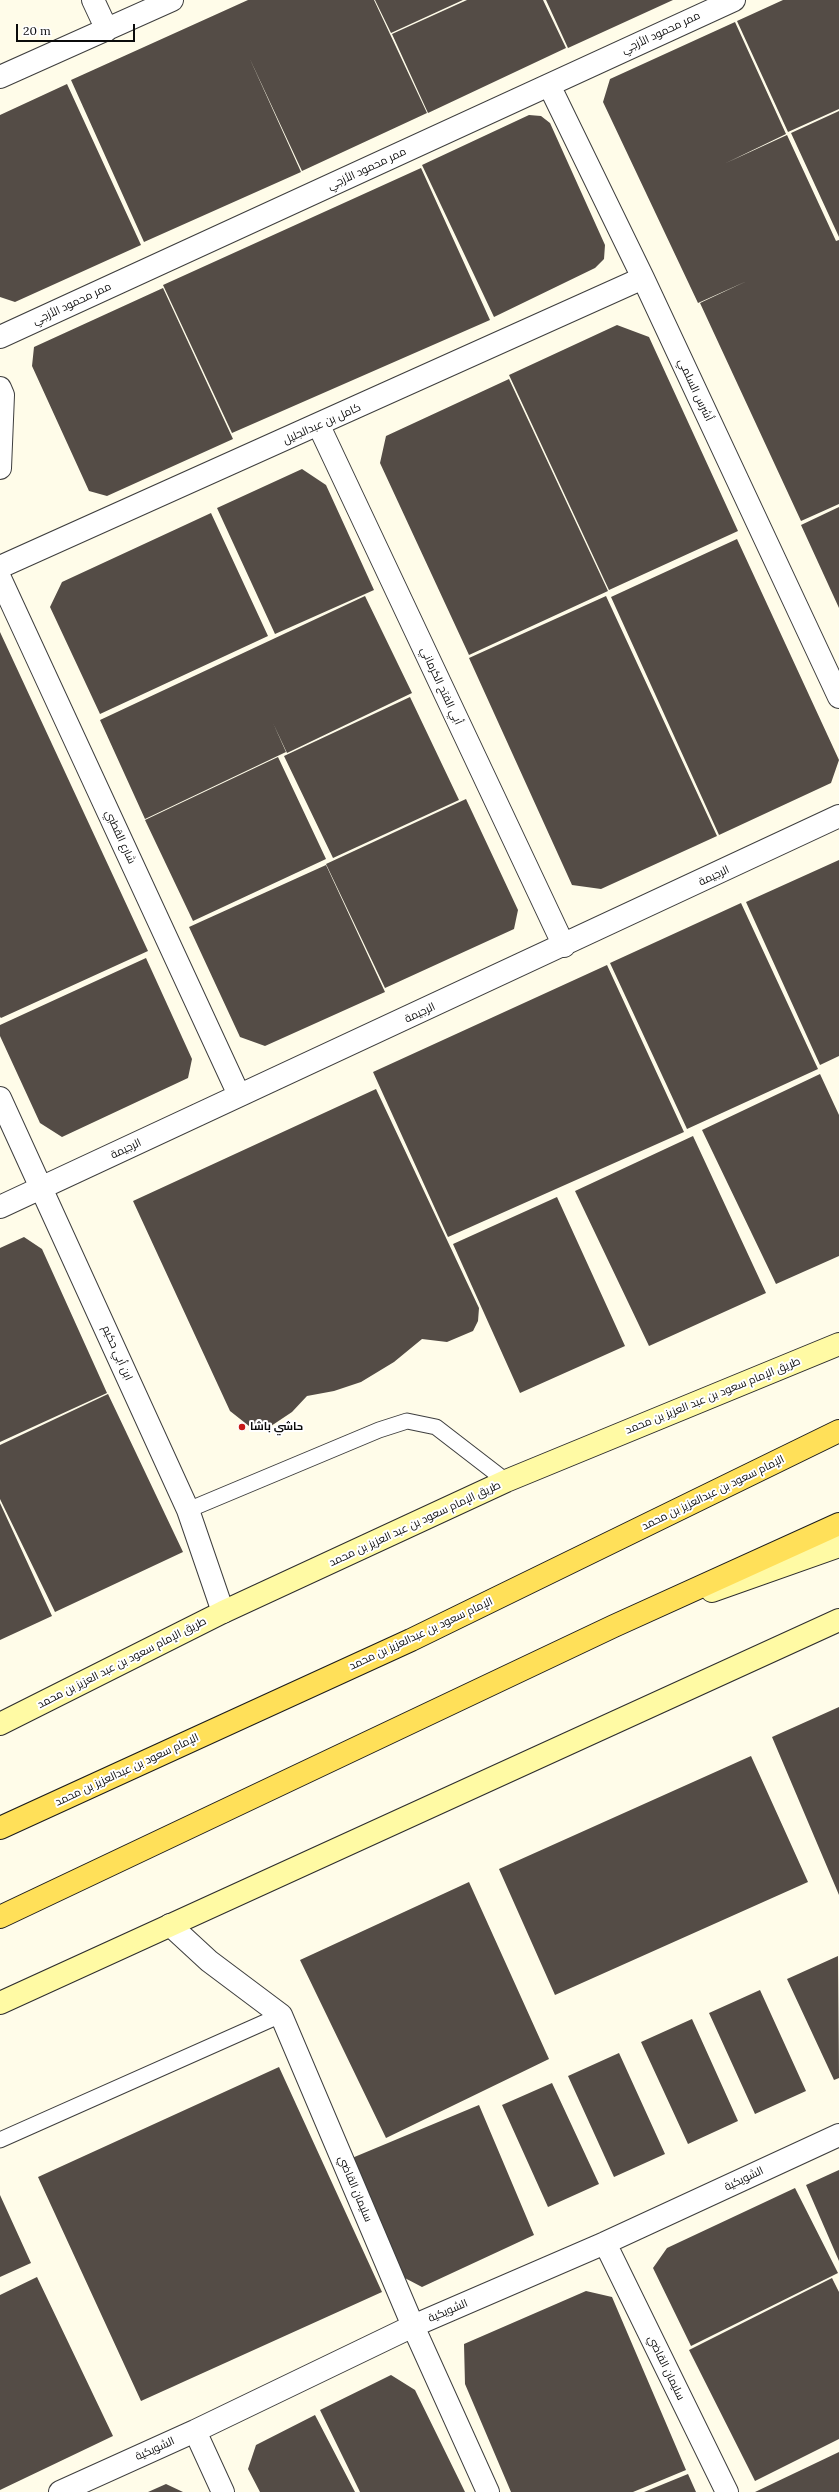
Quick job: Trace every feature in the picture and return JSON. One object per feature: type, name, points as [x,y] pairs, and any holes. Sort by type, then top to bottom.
[{"type":"main road","name":"الإمام سعود بن عبدالعزيز بن محمد","points":[[0,1828],[411,1640],[839,1431]]},
{"type":"main road","points":[[0,1917],[614,1626],[839,1524]]},
{"type":"street","points":[[93,0],[107,30]]},
{"type":"street","points":[[0,77],[172,0]]},
{"type":"street","name":"ممر محمود الأزجي","points":[[0,337],[734,0]]},
{"type":"street","name":"أشرس السلمي","points":[[549,85],[643,278],[839,697]]},
{"type":"street","name":"كامل بن عبدالجليل","points":[[0,567],[319,426],[643,278]]},
{"type":"street","points":[[0,468],[1,393]]},
{"type":"street","name":"أبي الفتح الكرماني","points":[[319,426],[564,946]]},
{"type":"street","name":"شارع القطبي","points":[[0,578],[239,1096]]},
{"type":"street","name":"الرجيمة","points":[[0,1207],[564,946],[839,816]]},
{"type":"street","name":"ابن أبي حكيم","points":[[0,1098],[188,1510],[223,1612]]},
{"type":"street","name":"طريق الإمام سعود بن عبد العزيز بن محمد","points":[[0,1724],[223,1612],[506,1481],[839,1344]]},
{"type":"street","points":[[614,1626],[839,1546]]},
{"type":"street","points":[[0,2003],[170,1924],[839,1620]]},
{"type":"street","points":[[170,1924],[209,1961],[281,2015]]},
{"type":"street","name":"سليمان القاضي","points":[[281,2015],[413,2326],[488,2492]]},
{"type":"street","name":"الشويكية","points":[[60,2492],[195,2431],[413,2326],[605,2243],[839,2135]]},
{"type":"street","name":"سليمان القاضي","points":[[605,2243],[727,2492]]},
{"type":"street","points":[[195,2431],[223,2492]]},
{"type":"lane","points":[[188,1510],[379,1430],[407,1421],[436,1427],[506,1481]]},
{"type":"lane","points":[[0,2140],[281,2015]]},
{"type":"building","points":[[248,0],[374,0],[427,113],[302,171],[249,57],[301,172],[144,242],[71,80]]},
{"type":"building","points":[[375,0],[463,0],[391,33]]},
{"type":"building","points":[[467,0],[543,0],[566,48],[428,113],[392,34]]},
{"type":"building","points":[[546,0],[673,0],[568,48]]},
{"type":"building","points":[[783,0],[839,0],[839,109],[788,132],[737,21]]},
{"type":"building","points":[[735,22],[786,134],[726,163],[787,135],[836,241],[839,240],[839,504],[801,521],[700,303],[747,281],[698,303],[603,102],[610,79]]},
{"type":"building","points":[[67,84],[141,245],[15,302],[0,297],[0,115]]},
{"type":"building","points":[[839,111],[839,237],[791,133]]},
{"type":"building","points":[[529,115],[541,116],[550,123],[605,245],[604,259],[595,268],[494,317],[422,165]]},
{"type":"building","points":[[421,168],[490,320],[232,433],[163,285]]},
{"type":"building","points":[[163,288],[233,439],[107,496],[89,491],[32,366],[34,347]]},
{"type":"building","points":[[617,325],[649,337],[738,531],[609,590],[509,375]]},
{"type":"building","points":[[509,379],[608,591],[469,655],[380,463],[386,436]]},
{"type":"building","points":[[302,469],[326,485],[374,590],[275,634],[217,508]]},
{"type":"building","points":[[839,507],[839,608],[801,525]]},
{"type":"building","points":[[211,513],[268,636],[100,714],[50,607],[62,582]]},
{"type":"building","points":[[737,539],[839,760],[831,783],[719,835],[611,597]]},
{"type":"building","points":[[365,596],[412,693],[287,753],[273,723],[286,752],[145,819],[100,720]]},
{"type":"building","points":[[606,596],[717,836],[601,889],[572,885],[469,658]]},
{"type":"building","points":[[0,632],[148,951],[1,1018],[0,1017]]},
{"type":"building","points":[[410,697],[459,800],[333,858],[284,756]]},
{"type":"building","points":[[278,757],[326,859],[193,921],[145,820]]},
{"type":"building","points":[[466,799],[518,910],[514,929],[385,988],[326,864]]},
{"type":"building","points":[[839,860],[839,1056],[820,1065],[746,902]]},
{"type":"building","points":[[326,865],[385,992],[265,1046],[240,1037],[189,927]]},
{"type":"building","points":[[741,903],[818,1069],[687,1129],[610,963]]},
{"type":"building","points":[[146,958],[192,1059],[188,1078],[62,1137],[40,1123],[0,1036],[0,1025]]},
{"type":"building","points":[[607,965],[684,1132],[448,1237],[373,1072]]},
{"type":"building","points":[[820,1074],[839,1115],[839,1256],[776,1284],[702,1130]]},
{"type":"building","points":[[376,1089],[479,1308],[478,1321],[473,1331],[447,1342],[422,1339],[394,1362],[361,1382],[334,1391],[307,1396],[292,1412],[271,1426],[249,1426],[230,1411],[133,1201]]},
{"type":"building","points":[[693,1136],[766,1293],[649,1346],[575,1191]]},
{"type":"building","points":[[557,1197],[625,1346],[520,1393],[453,1244]]},
{"type":"building","points":[[24,1237],[42,1249],[107,1393],[0,1442],[0,1248]]},
{"type":"building","points":[[108,1394],[183,1552],[55,1612],[0,1499],[0,1445]]},
{"type":"building","points":[[0,1503],[52,1616],[0,1640]]},
{"type":"building","points":[[839,1707],[839,1895],[772,1737]]},
{"type":"building","points":[[751,1756],[808,1882],[555,1995],[499,1869]]},
{"type":"building","points":[[469,1882],[549,2059],[386,2138],[300,1960]]},
{"type":"building","points":[[838,1956],[839,2078],[834,2080],[787,1979]]},
{"type":"building","points":[[760,1990],[806,2091],[755,2114],[709,2013]]},
{"type":"building","points":[[692,2019],[738,2121],[688,2144],[641,2042]]},
{"type":"building","points":[[619,2053],[665,2154],[614,2177],[568,2076]]},
{"type":"building","points":[[279,2067],[382,2292],[141,2401],[38,2177]]},
{"type":"building","points":[[552,2083],[599,2184],[548,2207],[502,2105]]},
{"type":"building","points":[[479,2105],[534,2235],[422,2287],[401,2276],[352,2158]]},
{"type":"building","points":[[839,2170],[839,2261],[806,2185]]},
{"type":"building","points":[[795,2188],[838,2273],[691,2346],[653,2268],[667,2248]]},
{"type":"building","points":[[0,2195],[31,2263],[0,2277]]},
{"type":"building","points":[[37,2277],[113,2436],[0,2490],[0,2295]]},
{"type":"building","points":[[832,2278],[839,2292],[839,2439],[755,2481],[689,2350]]},
{"type":"building","points":[[586,2291],[612,2297],[686,2470],[633,2492],[511,2492],[465,2384],[464,2344]]},
{"type":"building","points":[[391,2375],[415,2390],[465,2492],[360,2492],[320,2410]]},
{"type":"building","points":[[315,2415],[355,2492],[260,2492],[248,2469],[256,2445]]},
{"type":"building","points":[[839,2452],[839,2492],[755,2492]]},
{"type":"building","points":[[688,2474],[696,2492],[644,2492]]},
{"type":"building","points":[[166,2484],[183,2492],[148,2492]]},
{"type":"place","name":"حاشي باشا","points":[[242,1427]]}]
